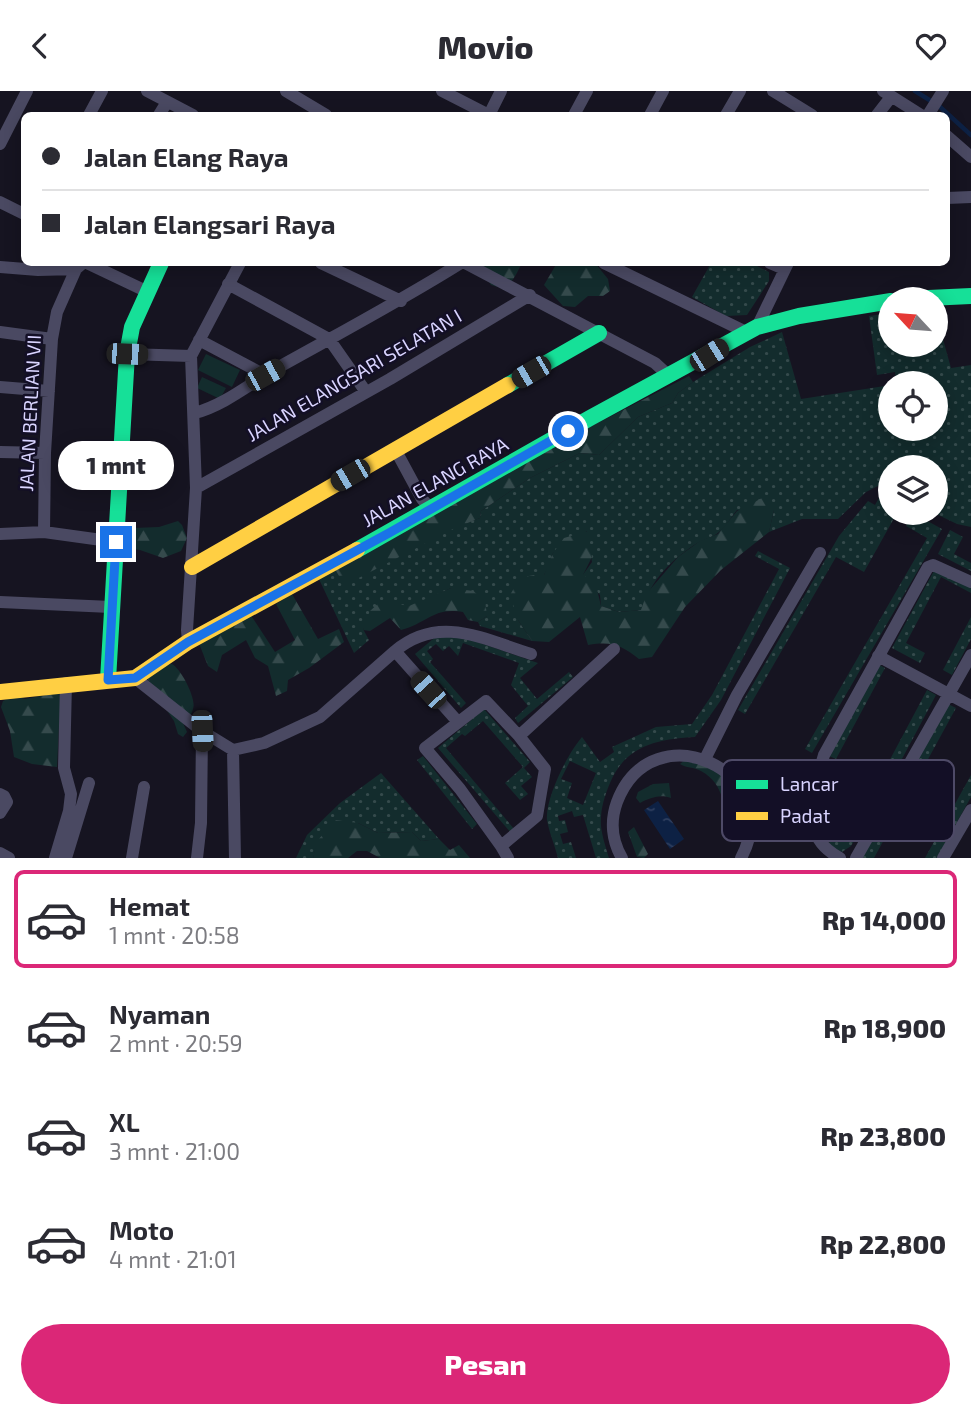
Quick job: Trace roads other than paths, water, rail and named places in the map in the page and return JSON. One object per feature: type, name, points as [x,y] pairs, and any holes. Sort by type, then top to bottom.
[{"type":"main road","points":[[108,680],[127,354],[132,327],[160,266]]},
{"type":"main road","points":[[948,297],[971,296]]},
{"type":"main road","name":"JALAN ELANG RAYA","points":[[0,692],[135,678],[188,642],[752,330],[799,316],[878,303]]},
{"type":"main road","points":[[192,567],[600,333]]},
{"type":"street","points":[[0,144],[27,91]]},
{"type":"street","points":[[91,112],[103,91]]},
{"type":"street","points":[[147,91],[187,112]]},
{"type":"street","points":[[286,91],[321,112]]},
{"type":"street","points":[[442,91],[483,112]]},
{"type":"street","points":[[490,112],[501,91]]},
{"type":"street","points":[[576,112],[587,91]]},
{"type":"street","points":[[652,112],[663,91]]},
{"type":"street","points":[[728,112],[740,91]]},
{"type":"street","points":[[773,91],[798,111]]},
{"type":"street","points":[[878,112],[887,94],[932,107]]},
{"type":"street","points":[[161,112],[167,102]]},
{"type":"street","points":[[950,139],[971,157]]},
{"type":"street","points":[[950,198],[971,197]]},
{"type":"street","points":[[0,202],[21,212]]},
{"type":"street","points":[[0,268],[38,270],[73,266]]},
{"type":"street","name":"JALAN BERLIAN VII","points":[[44,531],[45,453],[52,339],[57,312],[81,266]]},
{"type":"street","points":[[84,266],[148,292]]},
{"type":"street","points":[[188,642],[196,488],[191,356],[238,266]]},
{"type":"street","points":[[327,266],[401,301]]},
{"type":"street","points":[[195,413],[216,407],[265,375],[401,301],[458,266]]},
{"type":"street","points":[[469,266],[530,295],[655,363],[668,375]]},
{"type":"street","points":[[611,266],[752,330],[786,266]]},
{"type":"street","points":[[228,284],[329,339],[366,392]]},
{"type":"street","name":"JALAN ELANGSARI SELATAN I","points":[[196,488],[530,295]]},
{"type":"street","points":[[0,332],[52,339]]},
{"type":"street","points":[[199,340],[265,375]]},
{"type":"street","points":[[127,354],[191,356]]},
{"type":"street","points":[[0,387],[50,391]]},
{"type":"street","points":[[395,449],[422,499],[431,509]]},
{"type":"street","points":[[0,452],[45,453]]},
{"type":"street","points":[[0,534],[44,531],[116,542]]},
{"type":"street","points":[[705,758],[737,695],[820,554]]},
{"type":"street","points":[[822,760],[928,567],[933,565],[971,582]]},
{"type":"street","points":[[0,602],[111,607]]},
{"type":"street","points":[[135,678],[202,731],[233,750],[264,743],[320,717],[395,651],[411,639],[433,631],[453,630],[531,654]]},
{"type":"street","points":[[519,736],[614,649]]},
{"type":"street","points":[[395,651],[457,722]]},
{"type":"street","points":[[878,656],[971,706]]},
{"type":"street","points":[[912,760],[971,656]]},
{"type":"street","points":[[55,858],[69,811],[71,794],[64,768],[66,684]]},
{"type":"street","points":[[501,846],[537,816],[545,769],[486,701],[425,748],[460,789],[508,858]]},
{"type":"street","points":[[197,858],[201,823],[202,731]]},
{"type":"street","points":[[233,750],[235,858]]},
{"type":"street","points":[[622,858],[615,845],[613,815],[624,786],[646,764],[675,755],[705,758],[722,768]]},
{"type":"street","points":[[66,858],[89,783]]},
{"type":"street","points":[[132,858],[144,787]]},
{"type":"street","points":[[0,795],[4,796],[7,802],[0,813]]},
{"type":"street","points":[[954,839],[971,810]]},
{"type":"street","points":[[741,858],[748,841]]},
{"type":"street","points":[[820,841],[824,848],[840,858]]},
{"type":"street","points":[[856,858],[865,841]]},
{"type":"street","points":[[943,858],[953,841]]},
{"type":"street","points":[[0,853],[9,858]]},
{"type":"water","points":[[658,801],[684,839],[670,849],[644,810]]},
{"type":"waterway","points":[[915,91],[946,112]]},
{"type":"waterway","points":[[950,116],[971,135]]}]
